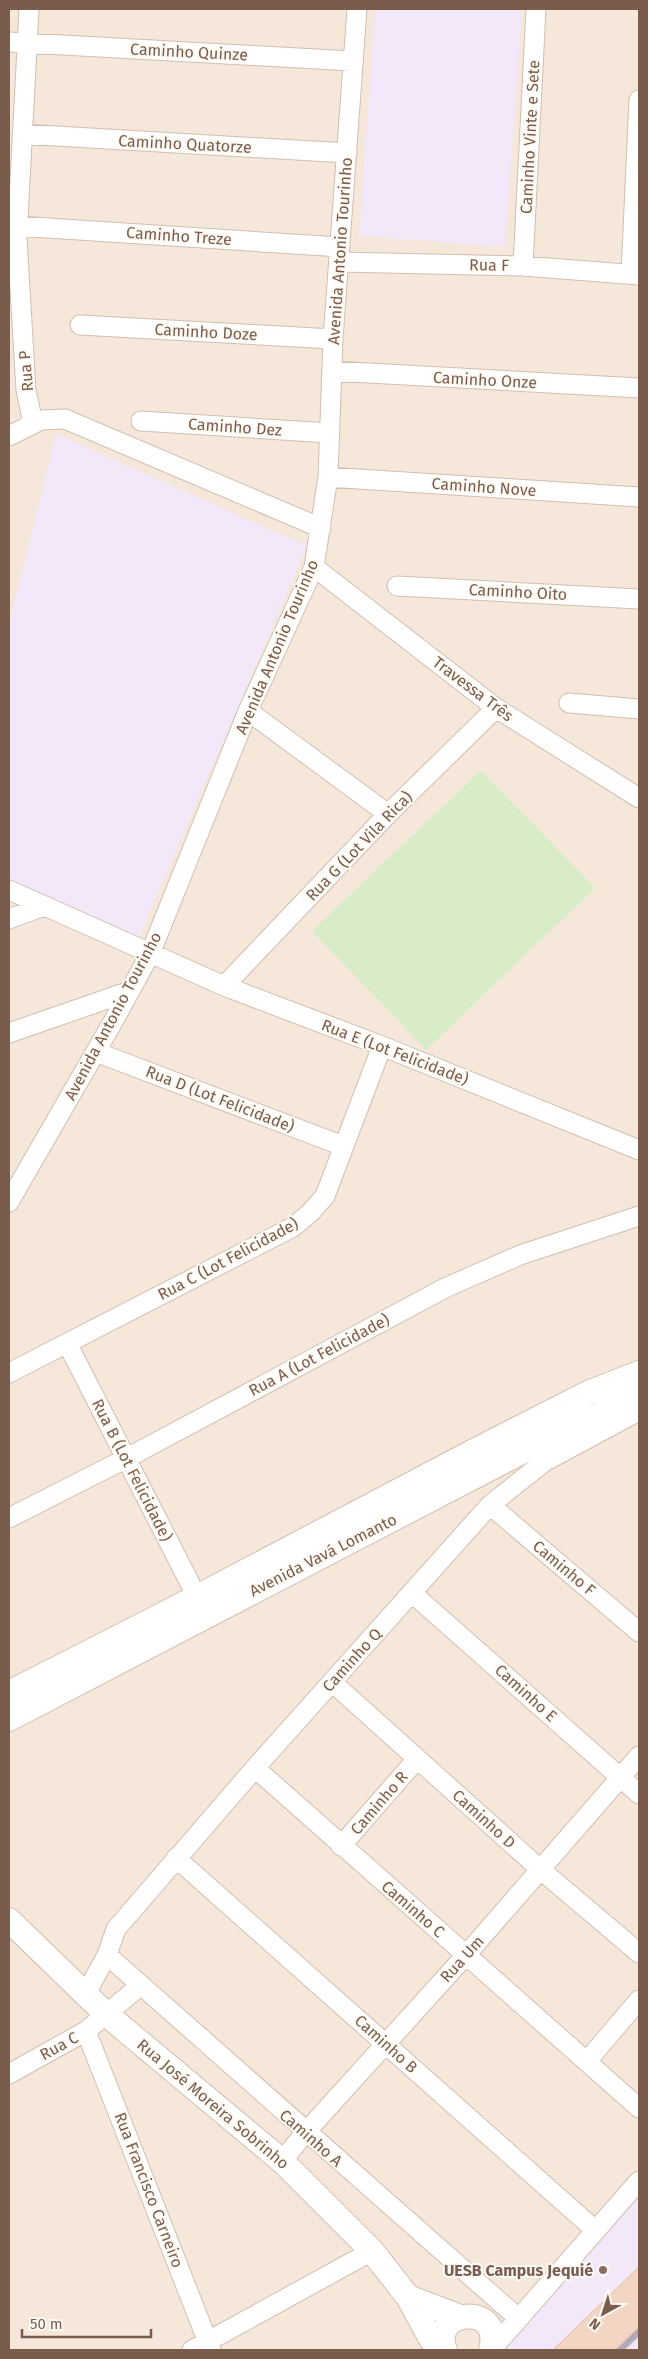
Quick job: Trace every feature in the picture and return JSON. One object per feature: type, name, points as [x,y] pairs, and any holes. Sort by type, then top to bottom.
[{"type":"street","name":"Rua P","points":[[30,9],[18,42],[16,109],[22,134],[13,232],[26,390],[33,423]]},
{"type":"street","name":"Avenida Antonio Tourinho","points":[[9,1202],[150,954],[248,711],[314,567],[328,477],[333,339],[357,9]]},
{"type":"street","name":"Caminho Vinte e Sete","points":[[523,266],[536,9]]},
{"type":"street","name":"Caminho Quinze","points":[[18,42],[352,61]]},
{"type":"street","points":[[635,274],[639,100]]},
{"type":"street","name":"Caminho Quatorze","points":[[22,134],[347,153]]},
{"type":"street","name":"Caminho Treze","points":[[13,232],[339,254]]},
{"type":"street","name":"Rua F","points":[[339,254],[635,274]]},
{"type":"street","name":"Caminho Doze","points":[[80,324],[333,339]]},
{"type":"street","name":"Caminho Onze","points":[[332,371],[639,388]]},
{"type":"street","points":[[9,436],[41,420],[65,419],[321,528]]},
{"type":"street","name":"Caminho Dez","points":[[141,421],[330,433]]},
{"type":"street","name":"Caminho Nove","points":[[328,477],[639,497]]},
{"type":"street","name":"Travessa Três","points":[[314,567],[496,708],[639,798]]},
{"type":"street","name":"Caminho Oito","points":[[397,586],[639,599]]},
{"type":"street","points":[[569,703],[639,709]]},
{"type":"street","name":"Rua G (Lot Vila Rica)","points":[[224,986],[388,814],[496,708]]},
{"type":"street","points":[[248,711],[388,814]]},
{"type":"street","name":"Rua E (Lot Felicidade)","points":[[9,890],[224,986],[382,1046],[639,1150]]},
{"type":"street","points":[[9,919],[44,906]]},
{"type":"street","points":[[9,1032],[130,991]]},
{"type":"street","name":"Rua C (Lot Felicidade)","points":[[9,1373],[293,1226],[310,1213],[325,1196],[382,1046]]},
{"type":"street","name":"Rua D (Lot Felicidade)","points":[[96,1052],[343,1146]]},
{"type":"street","name":"Rua A (Lot Felicidade)","points":[[9,1518],[125,1459],[445,1288],[520,1255],[639,1216]]},
{"type":"street","name":"Rua B (Lot Felicidade)","points":[[67,1343],[197,1597]]},
{"type":"street","name":"Avenida Vavá Lomanto","points":[[9,1692],[197,1597],[482,1446],[588,1393],[639,1373]]},
{"type":"street","name":"Avenida Vavá Lomanto","points":[[9,1719],[556,1434],[637,1410]]},
{"type":"street","name":"Caminho Q","points":[[85,1995],[106,1955],[116,1929],[255,1768],[490,1505],[544,1462],[637,1410]]},
{"type":"street","name":"Caminho F","points":[[490,1505],[639,1632]]},
{"type":"street","name":"Caminho E","points":[[412,1592],[639,1794]]},
{"type":"street","name":"Caminho D","points":[[332,1682],[541,1870],[639,1953]]},
{"type":"street","name":"Rua Um","points":[[282,2161],[541,1870],[639,1756]]},
{"type":"street","name":"Caminho R","points":[[341,1846],[417,1760]]},
{"type":"street","name":"Caminho C","points":[[255,1768],[639,2108]]},
{"type":"street","name":"Caminho B","points":[[176,1858],[595,2230]]},
{"type":"street","name":"Rua José Moreira Sobrinho","points":[[9,1920],[106,2014],[282,2161],[372,2251],[408,2297],[432,2339],[441,2350]]},
{"type":"street","name":"Caminho A","points":[[106,1955],[517,2320]]},
{"type":"street","name":"Rua C","points":[[9,2074],[86,2031],[141,1985]]},
{"type":"street","points":[[587,2061],[639,2000]]},
{"type":"street","name":"Rua Francisco Carneiro","points":[[86,2031],[204,2347]]},
{"type":"street","points":[[492,2349],[639,2181]]},
{"type":"street","points":[[204,2347],[372,2251]]},
{"type":"street","points":[[408,2297],[470,2318],[492,2332],[492,2349]]},
{"type":"street","points":[[445,2350],[443,2337],[446,2328],[470,2318],[517,2320]]},
{"type":"shaded area","points":[[9,9],[639,9],[639,2350],[9,2350]]},
{"type":"shaded area","points":[[375,9],[522,9],[505,247],[359,236]]},
{"type":"shaded area","points":[[56,434],[307,546],[138,939],[9,882],[9,624]]},
{"type":"shaded area","name":"UESB Campus Jequié","points":[[639,2189],[639,2350],[495,2350]]},
{"type":"green space","points":[[481,770],[595,888],[426,1050],[312,931]]},
{"type":"building","points":[[639,2267],[639,2327],[615,2350],[553,2350]]},
{"type":"place","name":"UESB Campus Jequié","points":[[603,2270]]}]
